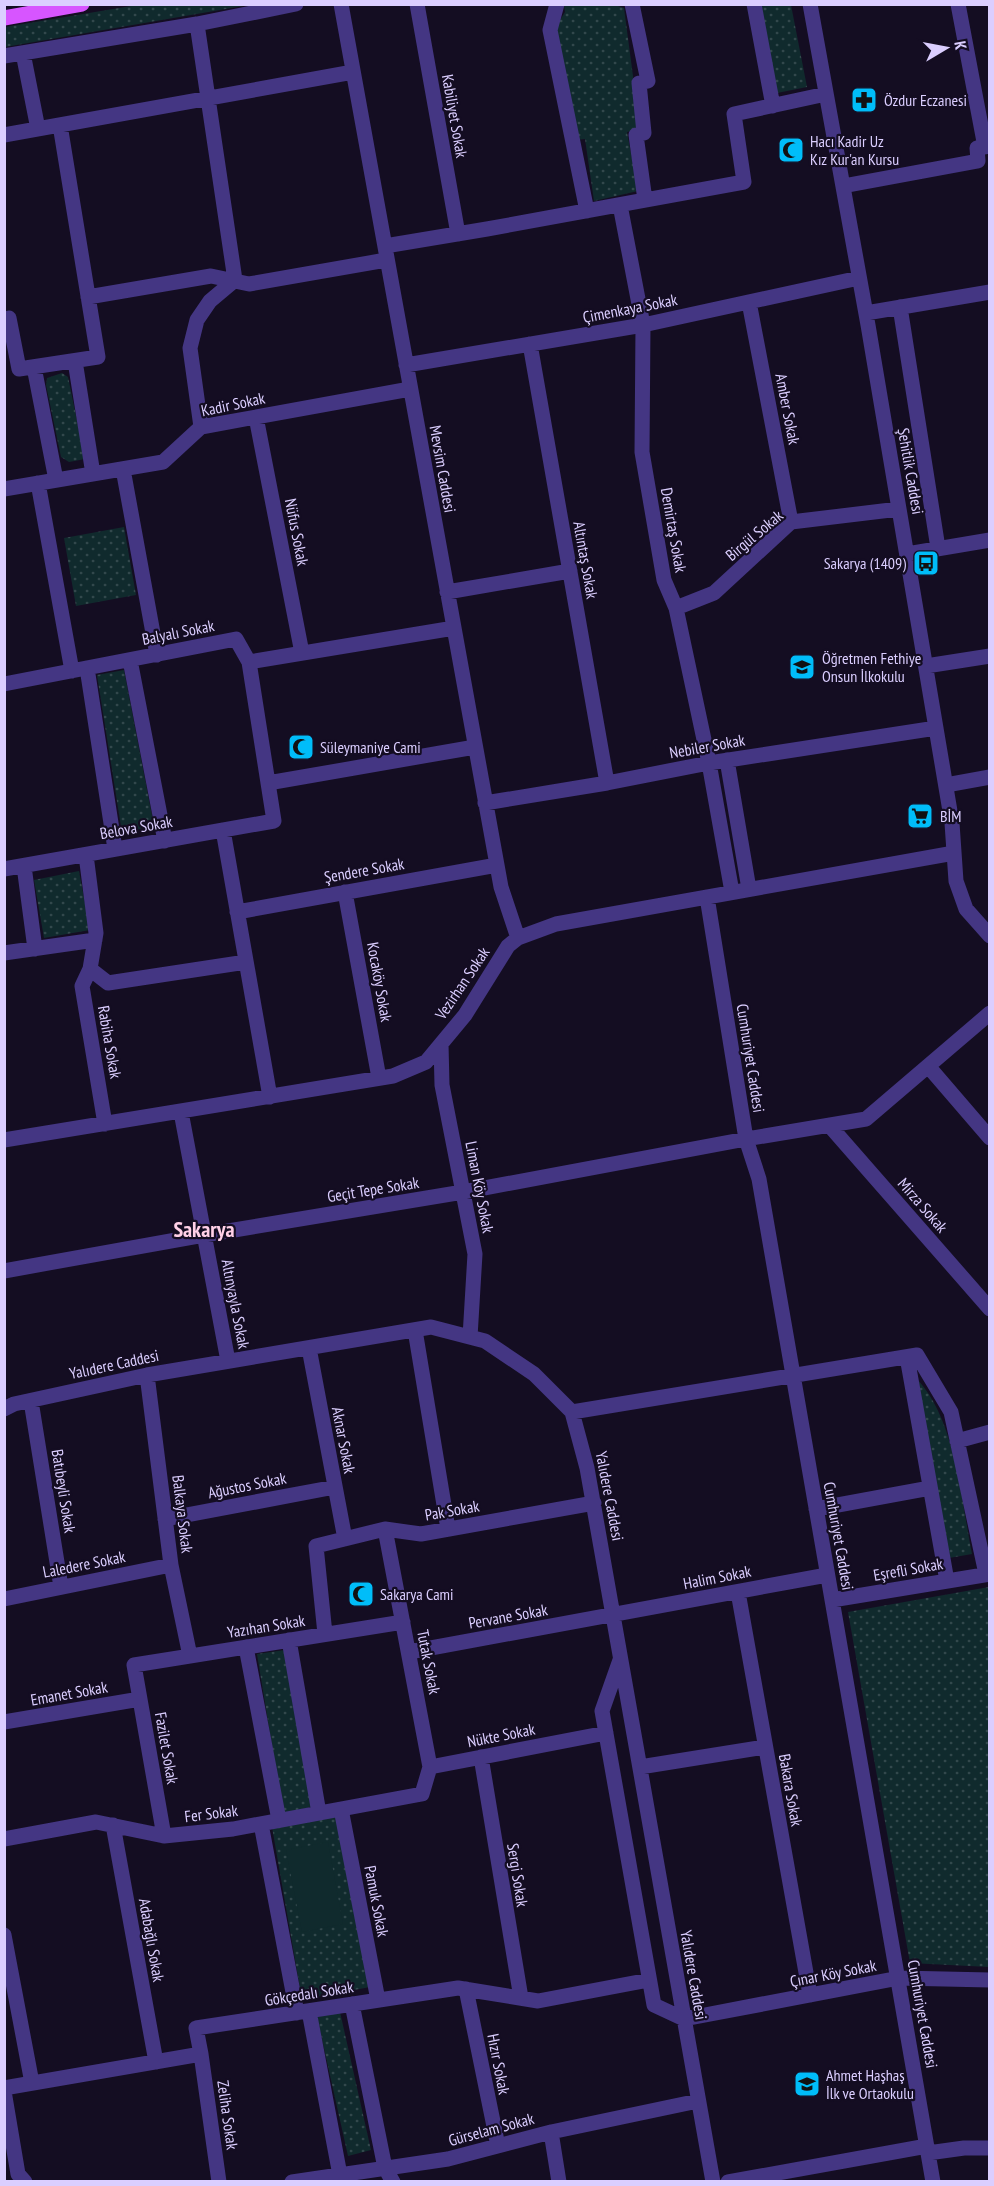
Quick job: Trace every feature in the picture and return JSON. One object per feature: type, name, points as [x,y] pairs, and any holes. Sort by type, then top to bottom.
[{"type":"main road","points":[[4,18],[82,4]]},
{"type":"street","points":[[4,56],[196,24],[296,4]]},
{"type":"street","name":"Mevsim Caddesi","points":[[341,4],[485,803],[501,887],[518,938]]},
{"type":"street","name":"Kabiliyet Sokak","points":[[417,4],[458,234]]},
{"type":"street","points":[[557,4],[550,30],[587,211]]},
{"type":"street","points":[[632,4],[648,81],[639,83],[644,133],[636,135],[645,200]]},
{"type":"street","points":[[754,4],[773,106]]},
{"type":"street","name":"Şehitlik Caddesi","points":[[810,4],[866,313],[946,785],[952,823],[956,881],[966,909],[990,936]]},
{"type":"street","points":[[843,186],[978,161],[977,148],[987,147],[958,4]]},
{"type":"street","points":[[196,24],[235,280]]},
{"type":"street","points":[[23,52],[38,129]]},
{"type":"street","points":[[4,135],[353,72]]},
{"type":"street","points":[[88,297],[211,276],[249,284],[458,234],[744,182],[734,114],[826,94]]},
{"type":"street","points":[[4,319],[9,318],[19,369],[98,357],[60,125]]},
{"type":"street","name":"Demirtaş Sokak","points":[[620,205],[643,325],[642,452],[664,580],[676,608],[709,763],[732,892]]},
{"type":"street","name":"Çimenkaya Sokak","points":[[406,365],[643,325],[860,279]]},
{"type":"street","points":[[201,427],[190,348],[197,320],[210,302],[235,280]]},
{"type":"street","points":[[866,313],[990,292]]},
{"type":"street","name":"Amber Sokak","points":[[749,302],[791,522]]},
{"type":"street","points":[[900,307],[938,549]]},
{"type":"street","name":"Altıntaş Sokak","points":[[530,344],[607,783]]},
{"type":"street","points":[[75,360],[93,474]]},
{"type":"street","points":[[34,367],[56,480]]},
{"type":"street","name":"Kadir Sokak","points":[[4,489],[163,462],[201,427],[410,389]]},
{"type":"street","name":"Nüfus Sokak","points":[[256,417],[302,653]]},
{"type":"street","points":[[123,469],[157,654]]},
{"type":"street","points":[[38,483],[72,671]]},
{"type":"street","name":"Birgül Sokak","points":[[676,608],[714,593],[791,522],[899,509]]},
{"type":"street","points":[[907,554],[990,540]]},
{"type":"street","points":[[447,592],[570,571]]},
{"type":"street","points":[[454,628],[249,662],[267,783],[475,747]]},
{"type":"street","name":"Balyalı Sokak","points":[[4,684],[236,639],[249,662]]},
{"type":"street","points":[[926,666],[990,656]]},
{"type":"street","points":[[130,660],[165,841]]},
{"type":"street","points":[[87,668],[116,849]]},
{"type":"street","name":"Nebiler Sokak","points":[[485,803],[727,760],[936,728]]},
{"type":"street","points":[[727,760],[749,889]]},
{"type":"street","points":[[946,785],[990,777]]},
{"type":"street","name":"Belova Sokak","points":[[4,869],[274,821],[267,783]]},
{"type":"street","points":[[223,830],[270,1097]]},
{"type":"street","name":"Vezirhan Sokak","points":[[4,1140],[393,1076],[426,1062],[465,1015],[508,946],[518,938],[556,924],[954,853]]},
{"type":"street","name":"Rabiha Sokak","points":[[86,855],[96,933],[90,969],[82,986],[105,1124]]},
{"type":"street","name":"Şendere Sokak","points":[[237,912],[497,865]]},
{"type":"street","points":[[24,866],[35,949]]},
{"type":"street","name":"Kocaköy Sokak","points":[[345,892],[379,1078]]},
{"type":"street","name":"Cumhuriyet Caddesi","points":[[707,897],[746,1139],[759,1179],[933,2181]]},
{"type":"street","points":[[4,953],[95,940]]},
{"type":"street","name":"Rabiha Sokak","points":[[90,969],[108,983],[246,962]]},
{"type":"street","name":"Geçit Tepe Sokak","points":[[4,1271],[463,1192],[866,1119],[990,1013]]},
{"type":"street","name":"Liman Köy Sokak","points":[[441,1044],[442,1085],[475,1254],[470,1337]]},
{"type":"street","points":[[928,1066],[990,1138]]},
{"type":"street","name":"Altınyayla Sokak","points":[[181,1112],[228,1361]]},
{"type":"street","name":"Mirza Sokak","points":[[829,1125],[990,1309]]},
{"type":"street","name":"Yalıdere Caddesi","points":[[4,1409],[147,1375],[431,1328],[485,1341],[534,1374],[572,1412],[588,1468],[713,2181]]},
{"type":"street","points":[[415,1330],[448,1529]]},
{"type":"street","name":"Aknar Sokak","points":[[309,1348],[345,1539]]},
{"type":"street","points":[[572,1412],[917,1355],[951,1412],[988,1574]]},
{"type":"street","points":[[907,1357],[947,1581]]},
{"type":"street","name":"Balkaya Sokak","points":[[147,1375],[171,1565],[190,1656]]},
{"type":"street","name":"Batıbeyli Sokak","points":[[31,1401],[61,1587]]},
{"type":"street","points":[[957,1441],[990,1432]]},
{"type":"street","name":"Ağustos Sokak","points":[[165,1519],[335,1487]]},
{"type":"street","points":[[816,1509],[930,1488]]},
{"type":"street","name":"Pak Sokak","points":[[325,1634],[316,1546],[385,1528],[421,1534],[594,1503]]},
{"type":"street","name":"Tutak Sokak","points":[[385,1528],[430,1767]]},
{"type":"street","name":"Laledere Sokak","points":[[4,1599],[171,1565]]},
{"type":"street","name":"Eşrefli Sokak","points":[[832,1600],[988,1574]]},
{"type":"street","name":"Halim Sokak","points":[[613,1615],[828,1575]]},
{"type":"street","name":"Bakara Sokak","points":[[738,1592],[810,1995]]},
{"type":"street","name":"Pervane Sokak","points":[[409,1652],[613,1615]]},
{"type":"street","name":"Yazıhan Sokak","points":[[134,1665],[403,1622]]},
{"type":"street","points":[[289,1640],[319,1813]]},
{"type":"street","points":[[246,1647],[279,1821]]},
{"type":"street","points":[[621,1657],[602,1711],[654,2005],[684,2019]]},
{"type":"street","name":"Fazilet Sokak","points":[[134,1665],[164,1836]]},
{"type":"street","name":"Emanet Sokak","points":[[4,1722],[140,1699]]},
{"type":"street","name":"Nükte Sokak","points":[[430,1767],[606,1733]]},
{"type":"street","points":[[640,1767],[765,1747]]},
{"type":"street","name":"Sergi Sokak","points":[[481,1757],[521,1998]]},
{"type":"street","name":"Fer Sokak","points":[[4,1839],[96,1822],[164,1836],[233,1829],[422,1794],[430,1767]]},
{"type":"street","name":"Pamuk Sokak","points":[[341,1809],[378,2000]]},
{"type":"street","points":[[261,1824],[340,2175]]},
{"type":"street","name":"Adabağlı Sokak","points":[[113,1825],[156,2062]]},
{"type":"street","points":[[4,1935],[32,2083]]},
{"type":"street","name":"Çınar Köy Sokak","points":[[684,2019],[899,1978],[990,1980]]},
{"type":"street","name":"Gökçedalı Sokak","points":[[201,2054],[196,2028],[458,1988],[538,2001],[649,1980]]},
{"type":"street","name":"Hızır Sokak","points":[[466,1989],[498,2146]]},
{"type":"street","points":[[352,2004],[389,2175]]},
{"type":"street","points":[[20,2179],[5,2096],[32,2083],[201,2054]]},
{"type":"street","name":"Zeliha Sokak","points":[[201,2054],[219,2181]]},
{"type":"street","name":"Gürselam Sokak","points":[[292,2181],[340,2175],[389,2175],[550,2132],[698,2101]]},
{"type":"street","points":[[550,2132],[559,2181]]},
{"type":"street","points":[[728,2181],[928,2149],[990,2148]]},
{"type":"green space","points":[[137,5],[249,5],[5,47],[5,27]]},
{"type":"green space","points":[[564,5],[617,5],[624,8],[640,129],[627,132],[638,191],[594,201],[585,139],[576,140],[555,28],[565,12]]},
{"type":"green space","points":[[760,5],[791,5],[807,87],[777,93]]},
{"type":"green space","points":[[62,373],[68,377],[85,459],[69,462],[61,457],[46,385],[47,378]]},
{"type":"green space","points":[[124,527],[136,595],[76,606],[64,538]]},
{"type":"green space","points":[[124,670],[154,826],[122,833],[97,675]]},
{"type":"green space","points":[[79,871],[90,930],[44,938],[34,880]]},
{"type":"green space","points":[[918,1380],[931,1397],[949,1439],[972,1554],[949,1558]]},
{"type":"green space","points":[[989,1587],[989,1967],[910,1963],[848,1612]]},
{"type":"green space","points":[[285,1650],[311,1807],[283,1813],[257,1654]]},
{"type":"green space","points":[[337,1815],[370,1987],[302,2000],[272,1827]]},
{"type":"green space","points":[[328,1842],[343,1924],[302,1932],[286,1850]]},
{"type":"green space","points":[[340,2012],[371,2150],[348,2156],[317,2017]]},
{"type":"place","name":"Özdur Eczanesi","points":[[864,100]]},
{"type":"place","name":"Hacı Kadir Uz Kız Kur'an Kursu","points":[[791,150]]},
{"type":"place","name":"Sakarya (1409)","points":[[926,563]]},
{"type":"place","name":"Öğretmen Fethiye Onsun İlkokulu","points":[[802,667]]},
{"type":"place","name":"Süleymaniye Cami","points":[[301,747]]},
{"type":"place","name":"BİM","points":[[920,816]]},
{"type":"place","name":"Sakarya Cami","points":[[361,1594]]},
{"type":"place","name":"Ahmet Haşhaş İlk ve Ortaokulu","points":[[807,2084]]},
{"type":"district","name":"Sakarya","points":[[204,1229]]}]
